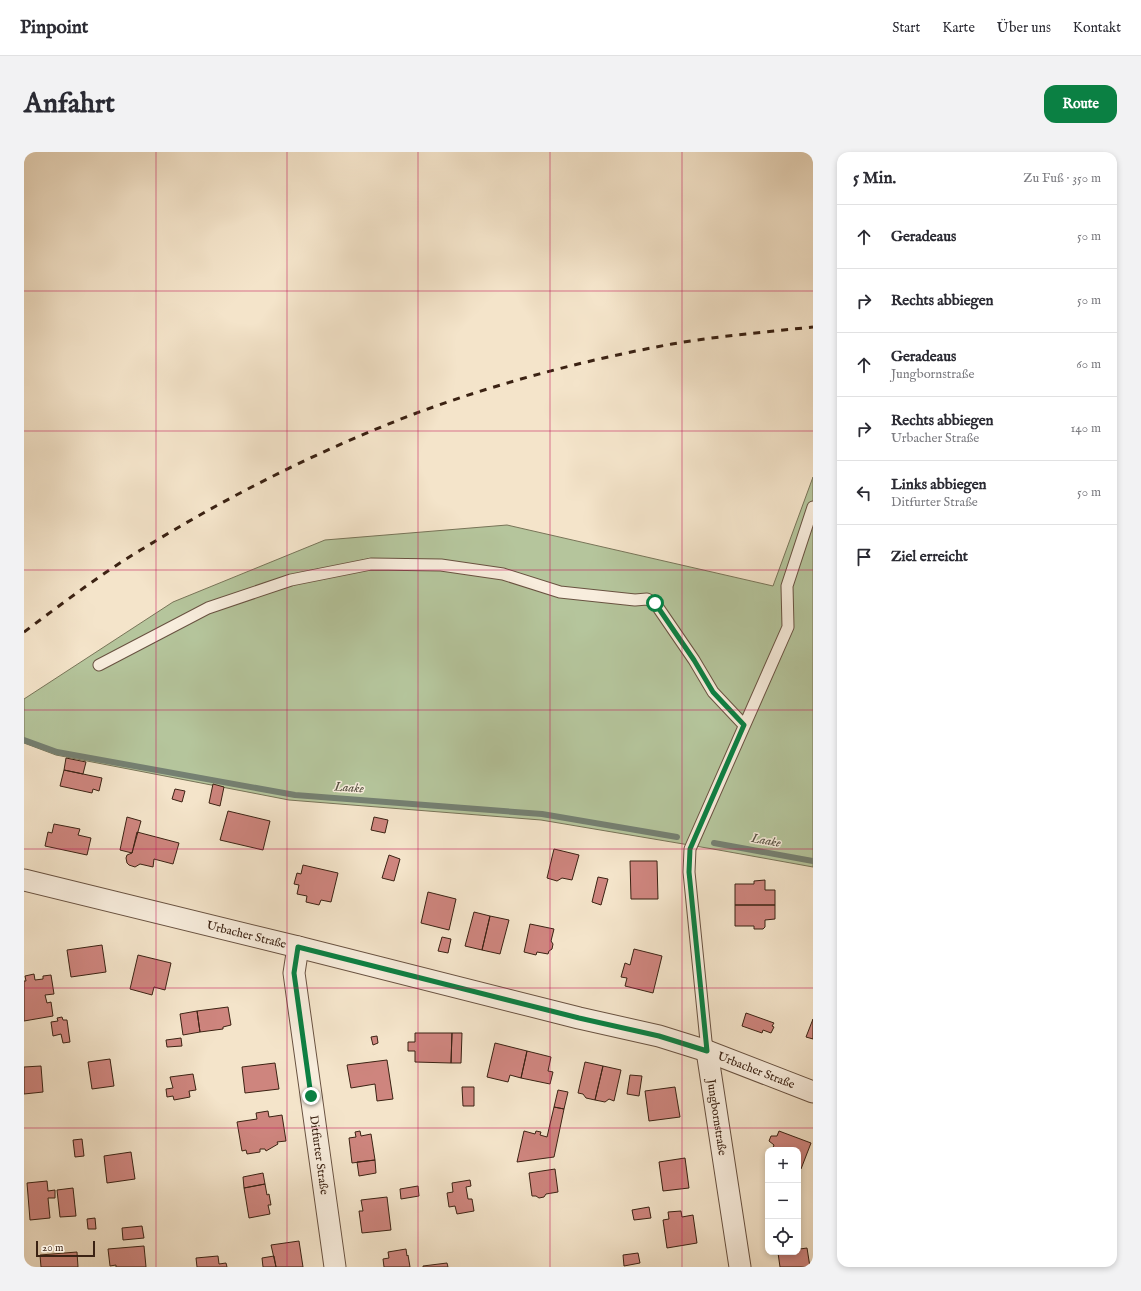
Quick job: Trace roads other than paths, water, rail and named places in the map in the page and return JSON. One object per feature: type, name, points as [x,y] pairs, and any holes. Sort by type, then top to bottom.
[{"type":"street","name":"Urbacher Straße","points":[[24,880],[564,1014],[659,1036],[707,1051],[813,1092]]},
{"type":"street","name":"Ditfurter Straße","points":[[298,947],[294,973],[335,1267]]},
{"type":"street","name":"Jungbornstraße","points":[[707,1051],[740,1267]]},
{"type":"lane","name":"Jungbornstraße","points":[[707,1051],[689,872],[690,849],[788,627],[788,586],[813,508]]},
{"type":"lane","points":[[99,665],[208,608],[291,580],[371,564],[441,565],[503,574],[560,592],[635,600],[647,599],[655,603],[694,660],[713,692],[744,725]]},
{"type":"waterway","name":"Laake","points":[[24,740],[57,752],[295,795],[542,814],[677,837]]},
{"type":"waterway","name":"Laake","points":[[714,843],[813,861]]},
{"type":"railway","points":[[24,632],[83,588],[128,558],[209,510],[310,458],[414,414],[509,382],[639,350],[689,341],[813,327]]}]
